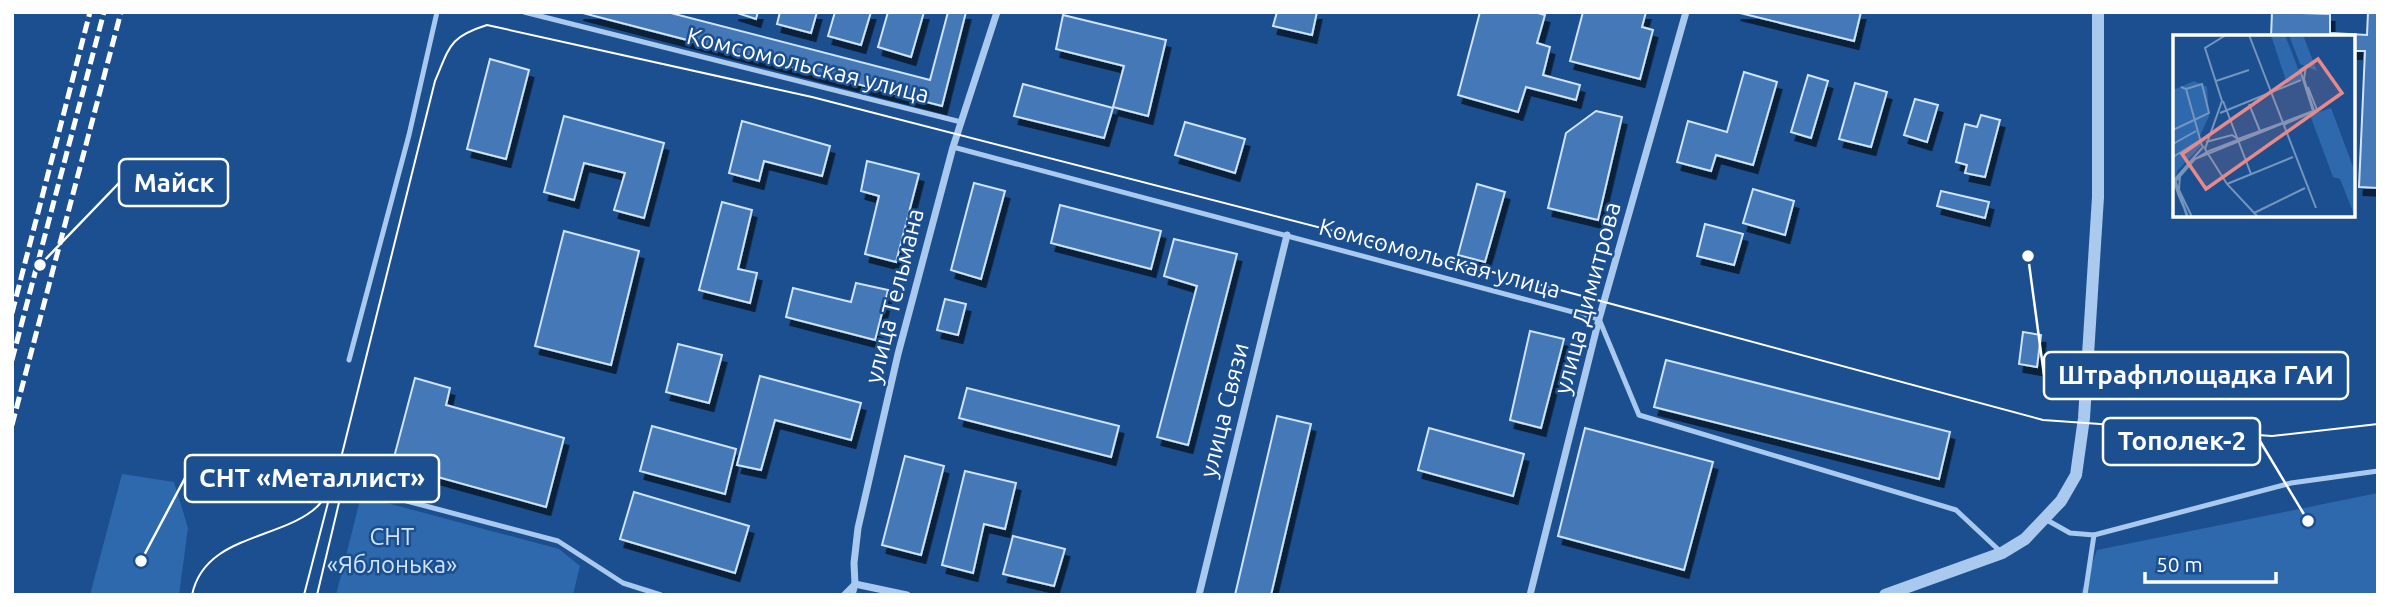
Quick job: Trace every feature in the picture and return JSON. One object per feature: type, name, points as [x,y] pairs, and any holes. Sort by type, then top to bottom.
[{"type":"street","name":"улица Тельмана","points":[[852,595],[858,528],[898,354],[953,147],[997,12]]},
{"type":"street","name":"улица Димитрова","points":[[1530,595],[1599,319],[1686,12]]},
{"type":"street","points":[[1885,595],[2002,553],[2025,539],[2061,501],[2076,475],[2084,418],[2098,197],[2098,12]]},
{"type":"street","name":"улица Связи","points":[[1199,595],[1287,235]]},
{"type":"street","points":[[855,584],[907,595]]},
{"type":"lane","points":[[349,360],[409,135],[437,12]]},
{"type":"lane","name":"Комсомольская улица","points":[[524,12],[961,122]]},
{"type":"lane","name":"Комсомольская улица","points":[[953,147],[1599,319]]},
{"type":"lane","points":[[1599,319],[1639,415],[1956,510],[2002,553]]},
{"type":"lane","points":[[2045,519],[2070,533],[2094,535],[2291,483],[2378,471]]},
{"type":"lane","points":[[384,495],[558,541],[623,583],[661,595]]},
{"type":"lane","points":[[2085,595],[2094,535]]},
{"type":"lane","points":[[843,595],[855,584]]},
{"type":"green space","points":[[122,474],[174,482],[188,528],[179,595],[90,595]]},
{"type":"green space","points":[[2378,493],[2378,595],[2080,595],[2097,550]]},
{"type":"green space","name":"СНТ «Яблонька»","points":[[361,496],[559,549],[580,566],[573,595],[336,595]]},
{"type":"building","points":[[579,12],[667,12],[930,80],[948,12],[966,12],[942,106]]},
{"type":"building","points":[[734,12],[758,12],[756,19]]},
{"type":"building","points":[[780,12],[817,12],[811,33],[777,24]]},
{"type":"building","points":[[835,12],[871,12],[861,45],[828,36]]},
{"type":"building","points":[[888,12],[924,12],[911,57],[878,47]]},
{"type":"building","points":[[1277,12],[1317,12],[1312,35],[1273,26]]},
{"type":"building","points":[[1480,12],[1534,12],[1545,15],[1537,43],[1550,47],[1543,75],[1580,85],[1576,100],[1526,87],[1518,112],[1458,95]]},
{"type":"building","points":[[1583,12],[1646,12],[1642,27],[1653,30],[1640,79],[1570,61]]},
{"type":"building","points":[[1736,12],[1861,12],[1854,41]]},
{"type":"building","points":[[2272,12],[2330,14],[2330,33],[2367,35],[2368,12],[2378,12],[2378,188],[2359,187],[2365,51],[2355,51],[2355,35],[2271,35]]},
{"type":"building","points":[[1063,15],[1166,40],[1148,116],[1113,107],[1124,66],[1056,49]]},
{"type":"building","points":[[490,59],[529,70],[506,159],[467,149]]},
{"type":"building","points":[[1744,72],[1777,82],[1753,165],[1716,155],[1711,171],[1677,162],[1688,121],[1727,132]]},
{"type":"building","points":[[1808,75],[1828,81],[1811,138],[1791,132]]},
{"type":"building","points":[[1855,83],[1887,92],[1871,147],[1839,139]]},
{"type":"building","points":[[1023,84],[1113,108],[1104,138],[1014,116]]},
{"type":"building","points":[[1915,99],[1938,105],[1927,142],[1904,135]]},
{"type":"building","points":[[1596,111],[1622,117],[1598,220],[1548,208],[1566,133]]},
{"type":"building","points":[[1981,115],[2000,120],[1985,177],[1965,173],[1967,165],[1956,162],[1965,124],[1977,127]]},
{"type":"building","points":[[564,116],[664,143],[644,218],[614,210],[625,173],[584,163],[574,200],[544,192]]},
{"type":"building","points":[[742,121],[830,146],[822,176],[764,161],[759,181],[729,173]]},
{"type":"building","points":[[1185,122],[1245,139],[1235,173],[1175,155]]},
{"type":"building","points":[[867,161],[919,174],[896,262],[865,254],[879,196],[861,191]]},
{"type":"building","points":[[974,183],[1005,191],[981,279],[951,270]]},
{"type":"building","points":[[1477,184],[1505,192],[1485,262],[1458,255]]},
{"type":"building","points":[[1753,189],[1794,201],[1785,235],[1743,223]]},
{"type":"building","points":[[1941,191],[1989,202],[1985,218],[1937,206]]},
{"type":"building","points":[[722,202],[752,210],[738,269],[757,273],[750,303],[699,290]]},
{"type":"building","points":[[1060,205],[1161,231],[1151,269],[1051,243]]},
{"type":"building","points":[[1705,224],[1743,234],[1734,265],[1697,256]]},
{"type":"building","points":[[564,231],[639,251],[611,365],[535,346]]},
{"type":"building","points":[[1174,239],[1237,254],[1188,445],[1157,437],[1197,286],[1164,276]]},
{"type":"building","points":[[856,283],[888,290],[875,340],[786,317],[793,288],[851,302]]},
{"type":"building","points":[[945,299],[966,304],[958,335],[937,330]]},
{"type":"building","points":[[1530,331],[1564,339],[1541,428],[1510,420]]},
{"type":"building","points":[[2023,332],[2041,335],[2037,367],[2019,364]]},
{"type":"building","points":[[678,344],[722,355],[709,403],[666,392]]},
{"type":"building","points":[[1666,360],[1950,432],[1939,479],[1654,407]]},
{"type":"building","points":[[760,376],[861,403],[851,440],[775,420],[761,470],[737,465]]},
{"type":"building","points":[[415,378],[450,388],[446,405],[564,438],[546,507],[427,474],[423,489],[388,480]]},
{"type":"building","points":[[967,388],[1119,426],[1111,457],[959,418]]},
{"type":"building","points":[[1277,416],[1311,424],[1271,595],[1235,595]]},
{"type":"building","points":[[652,426],[736,449],[725,494],[640,471]]},
{"type":"building","points":[[1429,428],[1524,454],[1513,496],[1418,470]]},
{"type":"building","points":[[1585,428],[1713,462],[1684,570],[1558,536]]},
{"type":"building","points":[[905,456],[944,466],[921,555],[882,545]]},
{"type":"building","points":[[965,471],[1016,483],[1005,529],[984,524],[973,573],[942,565]]},
{"type":"building","points":[[634,492],[749,526],[735,573],[620,539]]},
{"type":"building","points":[[1013,536],[1065,549],[1054,586],[1003,574]]},
{"type":"tram line","points":[[192,595],[199,576],[210,561],[242,542],[296,521],[312,511],[328,492],[342,454],[435,81],[452,44],[474,29],[487,25],[812,97],[1504,275],[2043,420],[2272,436],[2378,424]]},
{"type":"tram line","points":[[317,595],[347,469]]},
{"type":"tram line","points":[[304,595],[330,495]]},
{"type":"railway","points":[[12,313],[90,12]]},
{"type":"railway","points":[[12,360],[104,12]]},
{"type":"railway","points":[[12,425],[121,12]]},
{"type":"place","name":"Штрафплощадка ГАИ","points":[[2028,256]]},
{"type":"place","name":"Майск","points":[[40,265]]},
{"type":"place","name":"Тополек-2","points":[[2308,521]]},
{"type":"place","name":"СНТ «Металлист»","points":[[141,561]]}]
